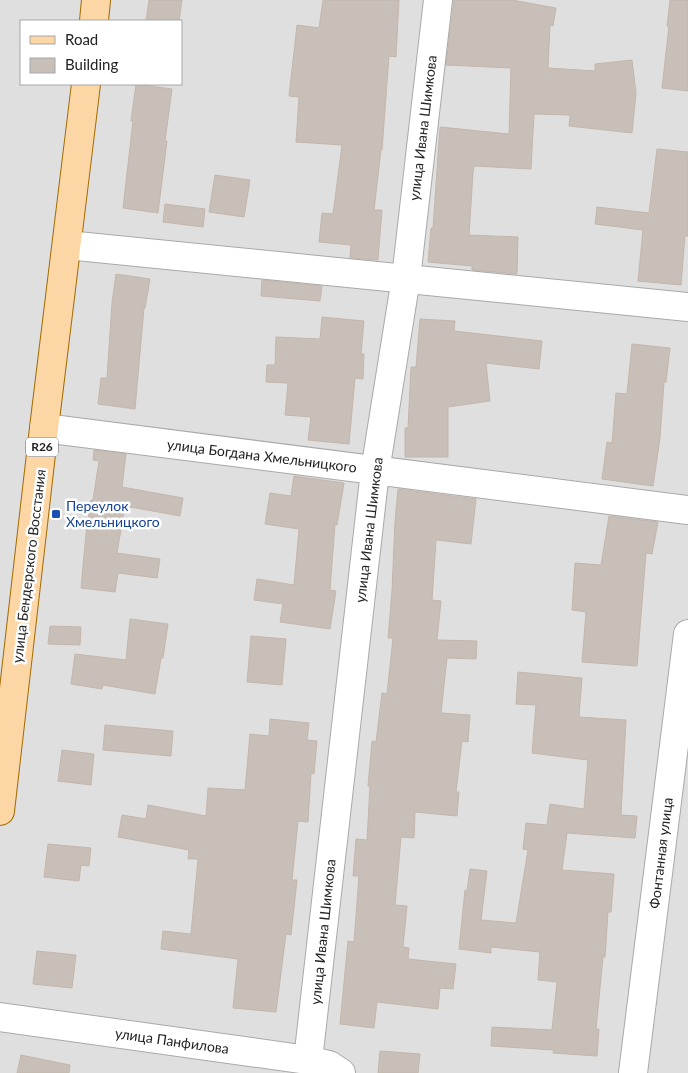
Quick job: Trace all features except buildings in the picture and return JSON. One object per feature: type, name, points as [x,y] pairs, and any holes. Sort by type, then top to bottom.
[{"type":"main road","points":[[94,20],[96,0]]},
{"type":"main road","name":"улица Бендерского Восстания","points":[[0,811],[4,748],[86,85]]},
{"type":"street","name":"улица Ивана Шимкова","points":[[308,1060],[375,471],[406,278],[438,0]]},
{"type":"street","points":[[67,245],[688,308]]},
{"type":"street","name":"улица Богдана Хмельницкого","points":[[44,428],[688,510]]},
{"type":"street","name":"Фонтанная улица","points":[[633,1073],[688,634]]},
{"type":"street","name":"улица Панфилова","points":[[0,1017],[308,1060],[328,1065],[340,1073]]},
{"type":"shaded area","points":[[0,0],[688,0],[688,1073],[0,1073]]},
{"type":"place","name":"Переулок Хмельницкого","points":[[56,514]]}]
